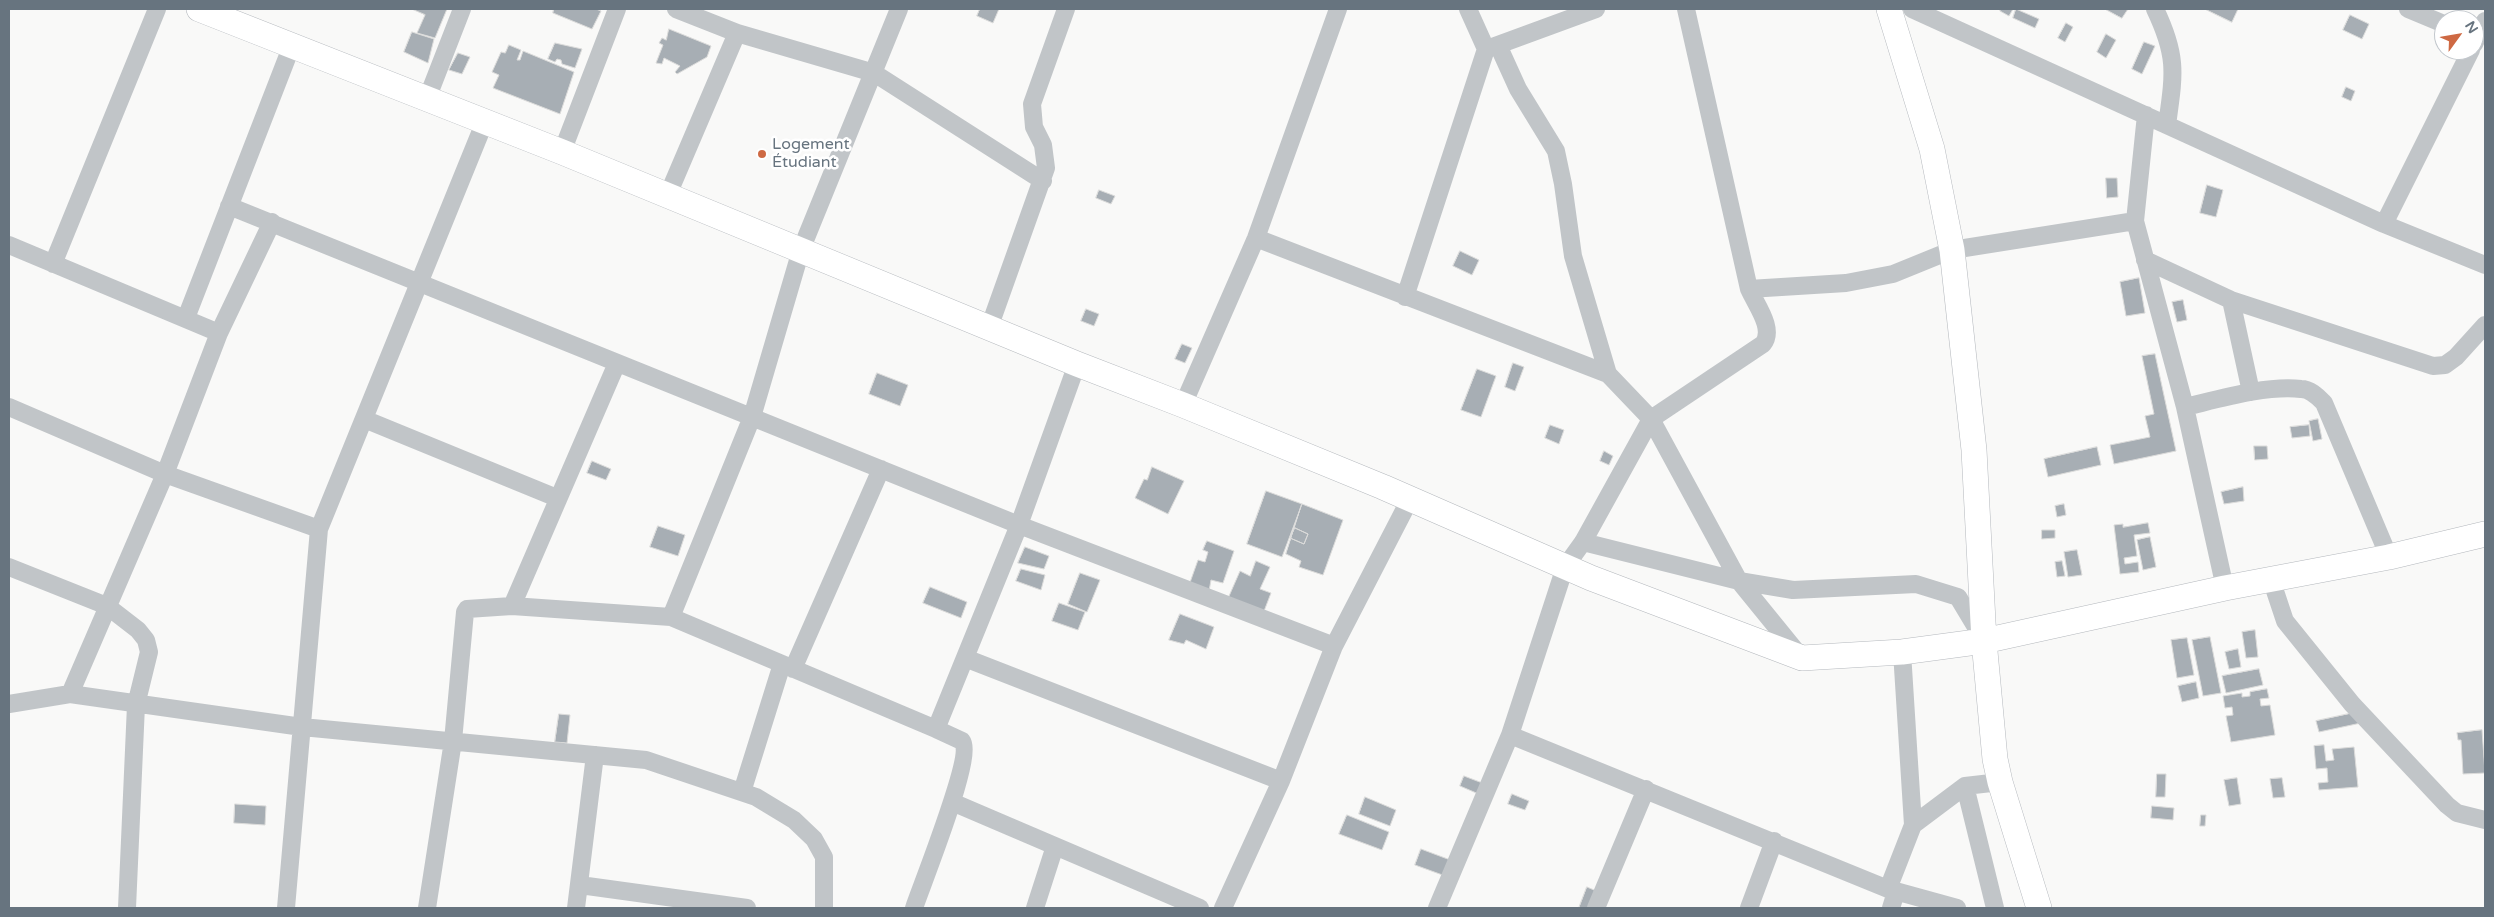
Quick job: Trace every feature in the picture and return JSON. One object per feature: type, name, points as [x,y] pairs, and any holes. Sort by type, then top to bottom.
[{"type":"main road","points":[[199,9],[562,152],[667,197],[1183,405],[1410,499],[1565,567],[1802,658],[1902,652],[1984,641],[2225,588],[2389,557],[2485,534]]},
{"type":"main road","points":[[1889,9],[1932,149],[1952,250],[1974,450],[1984,641],[1995,759],[2000,782],[2039,908]]},
{"type":"street","points":[[53,264],[157,9]]},
{"type":"street","points":[[426,98],[462,9]]},
{"type":"street","points":[[562,152],[617,9]]},
{"type":"street","points":[[676,9],[737,33],[874,73],[1043,181]]},
{"type":"street","points":[[671,617],[752,417],[801,250],[899,9]]},
{"type":"street","points":[[990,328],[1043,181],[1046,168],[1043,145],[1034,127],[1032,104],[1066,9]]},
{"type":"street","points":[[1183,405],[1256,238],[1338,9]]},
{"type":"street","points":[[1468,9],[1556,151],[1563,184],[1573,256],[1608,374]]},
{"type":"street","points":[[1492,47],[1596,9]]},
{"type":"street","points":[[1437,908],[1510,735],[1565,567],[1583,542],[1651,419],[1763,344],[1767,339],[1769,331],[1749,289],[1686,9]]},
{"type":"street","points":[[1912,9],[2384,224],[2485,265]]},
{"type":"street","points":[[2155,9],[2167,34],[2174,64],[2167,125]]},
{"type":"street","points":[[2408,9],[2434,20]]},
{"type":"street","points":[[667,197],[737,33]]},
{"type":"street","points":[[186,318],[292,45]]},
{"type":"street","points":[[1405,297],[1492,47]]},
{"type":"street","points":[[2384,224],[2466,60]]},
{"type":"street","points":[[2146,115],[2135,221],[2185,407],[2225,588]]},
{"type":"street","points":[[286,908],[319,529],[485,122]]},
{"type":"street","points":[[229,206],[1019,525],[1334,646]]},
{"type":"street","points":[[1749,289],[1846,283],[1893,274],[1952,250],[2135,221]]},
{"type":"street","points":[[70,694],[165,474],[219,333],[272,222]]},
{"type":"street","points":[[1256,238],[1608,374],[1651,419],[1739,581],[1802,658]]},
{"type":"street","points":[[9,245],[219,333]]},
{"type":"street","points":[[2145,260],[2232,300],[2433,366],[2445,365],[2456,357],[2485,325]]},
{"type":"street","points":[[2232,300],[2251,392]]},
{"type":"street","points":[[512,606],[557,498],[617,363]]},
{"type":"street","points":[[936,729],[1019,525],[1078,364]]},
{"type":"street","points":[[2185,407],[2251,392],[2303,388],[2317,395],[2324,403],[2389,557]]},
{"type":"street","points":[[9,407],[165,474],[319,529]]},
{"type":"street","points":[[364,419],[557,498]]},
{"type":"street","points":[[742,792],[787,666],[881,469]]},
{"type":"street","points":[[1223,908],[1281,782],[1334,646],[1410,499]]},
{"type":"street","points":[[1583,542],[1739,581],[1792,590],[1916,584],[1958,597],[1984,641]]},
{"type":"street","points":[[9,568],[107,606],[138,630],[146,640],[149,652],[136,705],[127,908]]},
{"type":"street","points":[[2271,579],[2285,621],[2352,704],[2457,813],[2485,820]]},
{"type":"street","points":[[427,908],[453,741],[465,612],[471,607],[512,606],[671,617],[962,741],[965,744],[952,802],[914,908]]},
{"type":"street","points":[[1892,896],[1913,825],[1902,652]]},
{"type":"street","points":[[965,658],[1281,782]]},
{"type":"street","points":[[9,704],[70,694],[136,705],[302,727],[646,760],[756,797],[794,820],[814,839],[824,857],[824,908]]},
{"type":"street","points":[[1510,735],[1774,841],[1892,896],[1956,908]]},
{"type":"street","points":[[576,908],[595,755]]},
{"type":"street","points":[[1913,825],[1965,786],[2000,782]]},
{"type":"street","points":[[1965,786],[1995,908]]},
{"type":"street","points":[[1596,908],[1646,789]]},
{"type":"street","points":[[952,802],[1200,908]]},
{"type":"street","points":[[1750,908],[1774,841]]},
{"type":"street","points":[[1035,908],[1055,846]]},
{"type":"street","points":[[580,885],[747,908]]},
{"type":"building","points":[[412,9],[447,9],[435,38],[417,33],[425,15]]},
{"type":"building","points":[[554,9],[596,9],[601,11],[592,29],[553,13]]},
{"type":"building","points":[[980,9],[999,9],[993,23],[977,16]]},
{"type":"building","points":[[2001,9],[2013,9],[2009,16],[2000,11]]},
{"type":"building","points":[[2016,9],[2039,19],[2035,28],[2013,18]]},
{"type":"building","points":[[2105,9],[2128,9],[2122,18]]},
{"type":"building","points":[[2205,9],[2238,9],[2232,22]]},
{"type":"building","points":[[2350,15],[2369,24],[2362,39],[2343,30]]},
{"type":"building","points":[[2066,23],[2073,27],[2065,42],[2058,38]]},
{"type":"building","points":[[669,29],[711,46],[707,57],[677,74],[675,72],[680,66],[664,58],[662,64],[656,63],[663,45],[659,43],[662,38],[666,40]]},
{"type":"building","points":[[412,32],[434,39],[428,63],[404,52]]},
{"type":"building","points":[[2106,34],[2116,40],[2106,58],[2097,52]]},
{"type":"building","points":[[2144,42],[2155,46],[2142,74],[2132,69]]},
{"type":"building","points":[[555,43],[582,49],[575,68],[562,64],[561,60],[557,59],[555,62],[548,59]]},
{"type":"building","points":[[509,45],[521,50],[517,60],[520,60],[523,51],[574,72],[560,114],[493,88],[499,75],[492,72],[501,52],[505,53]]},
{"type":"building","points":[[458,53],[470,57],[462,74],[449,70]]},
{"type":"building","points":[[2346,87],[2355,91],[2351,101],[2342,97]]},
{"type":"building","points":[[2106,178],[2117,178],[2118,197],[2107,198]]},
{"type":"building","points":[[2207,185],[2223,190],[2216,217],[2200,213]]},
{"type":"building","points":[[1099,190],[1115,196],[1111,204],[1096,198]]},
{"type":"building","points":[[1460,251],[1479,260],[1472,275],[1453,266]]},
{"type":"building","points":[[2139,278],[2145,313],[2126,316],[2120,282]]},
{"type":"building","points":[[2183,300],[2187,320],[2177,322],[2172,302]]},
{"type":"building","points":[[1086,309],[1099,314],[1094,326],[1081,321]]},
{"type":"building","points":[[1182,344],[1192,348],[1185,363],[1175,359]]},
{"type":"building","points":[[2155,354],[2176,451],[2114,464],[2110,445],[2150,437],[2145,416],[2154,414],[2142,356]]},
{"type":"building","points":[[1513,363],[1524,367],[1515,391],[1505,387]]},
{"type":"building","points":[[1477,369],[1496,376],[1481,417],[1461,410]]},
{"type":"building","points":[[877,373],[908,385],[900,406],[869,394]]},
{"type":"building","points":[[2318,419],[2322,439],[2313,441],[2309,421]]},
{"type":"building","points":[[1550,425],[1564,430],[1559,444],[1545,438]]},
{"type":"building","points":[[2309,425],[2310,436],[2292,438],[2290,427]]},
{"type":"building","points":[[2254,446],[2267,446],[2268,459],[2255,460]]},
{"type":"building","points":[[2097,447],[2101,465],[2048,477],[2044,459]]},
{"type":"building","points":[[1604,451],[1613,456],[1609,465],[1600,461]]},
{"type":"building","points":[[592,461],[611,469],[606,480],[587,473]]},
{"type":"building","points":[[1152,467],[1184,481],[1168,514],[1135,498],[1144,479],[1147,480]]},
{"type":"building","points":[[2243,487],[2244,501],[2224,504],[2221,492]]},
{"type":"building","points":[[1266,491],[1302,504],[1282,557],[1247,544]]},
{"type":"building","points":[[1302,504],[1343,520],[1323,575],[1299,567],[1301,561],[1286,554],[1291,538],[1304,544],[1308,534],[1295,528],[1293,532]]},
{"type":"building","points":[[2064,504],[2066,515],[2057,517],[2055,506]]},
{"type":"building","points":[[2148,523],[2150,533],[2134,535],[2137,556],[2124,558],[2125,564],[2138,562],[2139,572],[2120,574],[2114,525],[2123,524],[2123,527]]},
{"type":"building","points":[[658,526],[685,535],[678,556],[650,547]]},
{"type":"building","points":[[1295,528],[1308,534],[1304,544],[1290,538]]},
{"type":"building","points":[[2042,530],[2055,530],[2055,538],[2042,539]]},
{"type":"building","points":[[2150,537],[2156,567],[2143,570],[2137,540]]},
{"type":"building","points":[[1207,541],[1234,551],[1223,583],[1211,580],[1208,597],[1188,588],[1198,560],[1205,562],[1208,552],[1203,550]]},
{"type":"building","points":[[1025,547],[1049,556],[1044,569],[1018,563]]},
{"type":"building","points":[[2077,550],[2082,575],[2068,577],[2064,552]]},
{"type":"building","points":[[1256,561],[1270,567],[1260,589],[1271,593],[1261,619],[1226,603],[1240,571],[1250,576]]},
{"type":"building","points":[[2062,561],[2065,576],[2057,577],[2055,562]]},
{"type":"building","points":[[1021,569],[1045,575],[1041,590],[1016,581]]},
{"type":"building","points":[[1080,573],[1100,580],[1087,612],[1068,604]]},
{"type":"building","points":[[930,587],[967,602],[961,618],[923,603]]},
{"type":"building","points":[[1059,603],[1085,612],[1078,630],[1052,621]]},
{"type":"building","points":[[1180,614],[1214,627],[1206,649],[1186,640],[1184,644],[1169,640]]},
{"type":"building","points":[[2255,630],[2258,657],[2246,658],[2242,632]]},
{"type":"building","points":[[2210,637],[2221,693],[2203,696],[2192,640]]},
{"type":"building","points":[[2187,638],[2194,675],[2177,678],[2171,640]]},
{"type":"building","points":[[2238,649],[2241,667],[2229,669],[2225,652]]},
{"type":"building","points":[[2259,669],[2263,685],[2226,693],[2222,676]]},
{"type":"building","points":[[2196,682],[2199,698],[2182,702],[2178,686]]},
{"type":"building","points":[[2267,689],[2269,698],[2260,699],[2261,706],[2270,705],[2275,735],[2231,742],[2226,716],[2233,715],[2232,707],[2225,708],[2223,696],[2242,693],[2242,697],[2250,696],[2250,692]]},
{"type":"building","points":[[2358,712],[2361,723],[2319,732],[2316,721]]},
{"type":"building","points":[[559,714],[570,715],[567,743],[555,742]]},
{"type":"building","points":[[2482,730],[2485,773],[2463,774],[2461,740],[2458,740],[2457,733]]},
{"type":"building","points":[[2324,745],[2326,761],[2334,760],[2332,749],[2354,747],[2358,787],[2319,790],[2318,783],[2328,782],[2327,768],[2316,769],[2314,746]]},
{"type":"building","points":[[2157,774],[2166,774],[2165,797],[2156,797]]},
{"type":"building","points":[[1464,776],[1485,784],[1481,795],[1460,786]]},
{"type":"building","points":[[2237,778],[2241,804],[2229,806],[2224,780]]},
{"type":"building","points":[[2282,778],[2285,797],[2273,798],[2270,779]]},
{"type":"building","points":[[1512,794],[1529,801],[1525,810],[1508,804]]},
{"type":"building","points":[[1365,797],[1396,810],[1390,826],[1359,814]]},
{"type":"building","points":[[235,804],[266,806],[265,825],[234,823]]},
{"type":"building","points":[[2152,806],[2174,808],[2173,820],[2151,818]]},
{"type":"building","points":[[1347,815],[1389,832],[1382,850],[1339,834]]},
{"type":"building","points":[[2201,815],[2206,815],[2205,826],[2200,826]]},
{"type":"building","points":[[1421,849],[1453,861],[1448,877],[1415,865]]},
{"type":"building","points":[[1587,887],[1601,893],[1595,908],[1579,908]]},
{"type":"place","name":"Logement Étudiant","points":[[762,154]]}]
